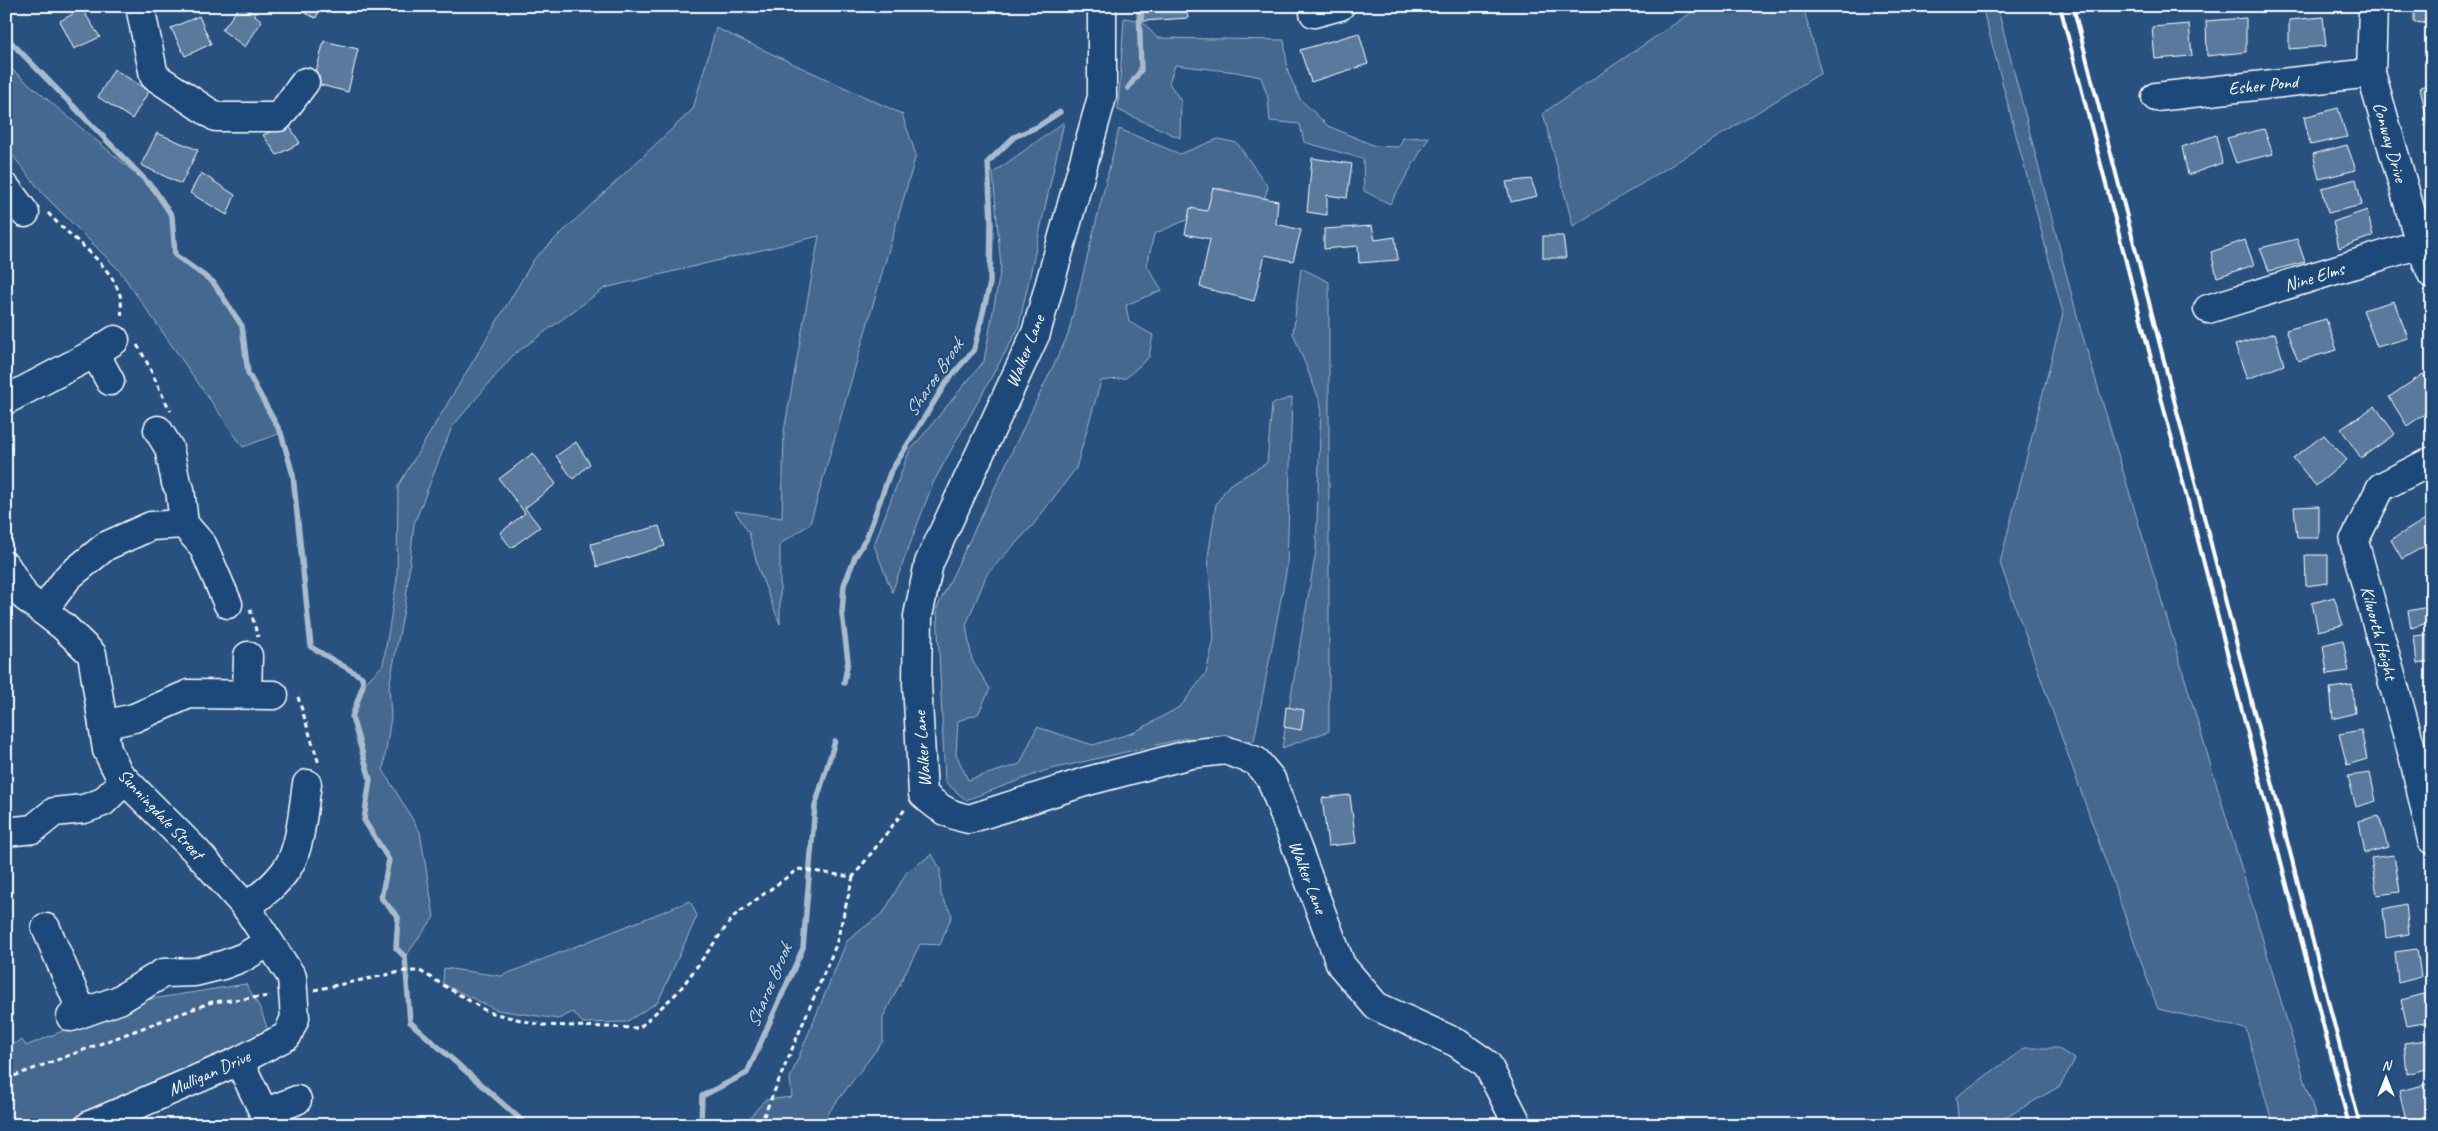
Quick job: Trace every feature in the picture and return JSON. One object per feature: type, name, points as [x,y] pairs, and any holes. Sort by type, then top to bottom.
[{"type":"street","points":[[140,6],[154,76],[216,117],[279,117],[304,82]]},
{"type":"street","name":"Walker Lane","points":[[1100,6],[1102,13],[1102,97],[1036,333],[929,563],[918,616],[917,683],[923,794],[938,808],[952,816],[969,819],[1088,781],[1191,754],[1225,750],[1256,760],[1271,779],[1341,965],[1376,1006],[1457,1043],[1487,1064],[1518,1125]]},
{"type":"street","name":"Conway Drive","points":[[2373,6],[2371,73],[2420,244],[2432,274]]},
{"type":"street","name":"Esher Pond","points":[[2156,97],[2371,73]]},
{"type":"street","points":[[7,191],[35,211]]},
{"type":"street","name":"Nine Elms","points":[[2208,309],[2420,244]]},
{"type":"street","points":[[110,381],[117,339]]},
{"type":"street","points":[[6,400],[117,339]]},
{"type":"street","points":[[166,423],[176,483],[180,490],[184,524],[203,546],[239,606]]},
{"type":"street","name":"Kilworth Height","points":[[2432,461],[2382,487],[2354,541],[2423,757],[2432,840]]},
{"type":"street","points":[[43,611],[68,577],[106,546],[150,526],[184,524]]},
{"type":"street","name":"Sunningdale Street","points":[[7,569],[25,597],[64,627],[92,654],[108,750],[118,774],[197,852],[246,907],[292,977],[293,994]]},
{"type":"street","points":[[247,694],[253,648]]},
{"type":"street","points":[[103,725],[134,718],[189,694],[274,695]]},
{"type":"street","points":[[6,832],[32,830],[54,812],[84,809],[103,802],[125,780]]},
{"type":"street","points":[[246,907],[275,884],[289,866],[299,833],[307,784]]},
{"type":"street","points":[[46,928],[77,1014],[118,1000],[163,973],[195,972],[223,966],[244,957],[268,942]]},
{"type":"street","name":"Mulligan Drive","points":[[90,1125],[239,1061],[287,1036],[295,1018],[293,994]]},
{"type":"street","points":[[239,1061],[265,1119],[297,1100]]},
{"type":"path","points":[[35,211],[94,256],[113,279],[121,296],[117,339],[144,355],[160,393],[166,423]]},
{"type":"path","points":[[239,606],[253,615],[253,648]]},
{"type":"path","points":[[760,1125],[836,945],[853,877],[908,806],[923,794]]},
{"type":"path","points":[[6,1079],[212,1002],[293,994],[407,971],[420,970],[488,1012],[542,1025],[639,1028],[679,991],[734,916],[798,869],[853,877]]},
{"type":"shaded area","points":[[1701,6],[1803,6],[1821,73],[1573,226],[1543,113]]},
{"type":"shaded area","points":[[1982,6],[1997,6],[2080,327],[2318,1125],[2273,1125],[2246,1029],[2158,1009],[2000,563],[2063,313]]},
{"type":"shaded area","points":[[1124,18],[1142,21],[1157,38],[1284,40],[1288,72],[1300,99],[1328,126],[1375,146],[1399,147],[1403,138],[1429,137],[1390,204],[1364,191],[1363,159],[1304,142],[1300,124],[1270,121],[1268,98],[1261,77],[1175,65],[1169,83],[1181,101],[1180,138],[1118,110]]},
{"type":"shaded area","points":[[716,28],[902,114],[916,155],[810,524],[780,544],[780,624],[759,571],[749,533],[735,511],[782,518],[784,431],[819,236],[605,288],[513,355],[452,427],[414,524],[406,599],[389,687],[391,717],[383,770],[420,832],[434,917],[405,957],[396,948],[398,917],[381,898],[389,860],[364,820],[370,779],[352,717],[363,685],[383,665],[397,579],[398,486],[535,258],[693,109]]},
{"type":"shaded area","points":[[6,60],[10,68],[154,189],[172,216],[175,255],[213,282],[242,326],[248,373],[281,433],[243,447],[119,270],[43,194],[6,147]]},
{"type":"shaded area","points":[[1064,122],[1018,329],[933,483],[892,592],[874,545],[909,452],[984,361],[1001,267],[993,173]]},
{"type":"shaded area","points":[[1119,129],[1180,154],[1218,139],[1237,143],[1268,187],[1264,201],[1219,188],[1214,208],[1154,234],[1147,266],[1162,290],[1126,305],[1129,322],[1153,335],[1149,357],[1126,378],[1101,381],[1076,468],[1033,525],[987,574],[966,625],[972,660],[990,689],[978,714],[958,721],[956,754],[968,780],[1020,764],[1037,727],[1093,745],[1135,732],[1181,706],[1206,673],[1214,639],[1208,557],[1216,504],[1229,485],[1267,463],[1272,404],[1292,397],[1287,567],[1254,741],[1187,738],[1047,770],[966,800],[945,782],[937,608],[1068,335]]},
{"type":"shaded area","points":[[1301,268],[1329,282],[1329,731],[1282,748],[1316,551],[1321,404],[1293,333]]},
{"type":"shaded area","points":[[932,854],[940,869],[941,895],[952,915],[940,945],[920,944],[883,1017],[883,1041],[819,1125],[743,1125],[765,1100],[792,1097],[790,1078],[847,941],[884,912],[906,873]]},
{"type":"shaded area","points":[[690,901],[697,916],[658,1002],[626,1022],[583,1023],[573,1012],[558,1019],[497,1010],[443,984],[444,968],[501,976]]},
{"type":"shaded area","points":[[246,984],[260,1008],[270,1036],[65,1125],[6,1125],[6,1047],[22,1040],[26,1046],[133,1002]]},
{"type":"shaded area","points":[[2025,1048],[2057,1048],[2075,1059],[2060,1086],[1993,1125],[1959,1125],[1956,1097]]},
{"type":"shaded area","points":[[392,1119],[408,1125],[363,1125],[364,1123]]},
{"type":"building","points":[[240,6],[244,6],[262,21],[245,47],[222,30]]},
{"type":"building","points":[[289,6],[321,6],[316,18]]},
{"type":"building","points":[[1186,6],[1188,18],[1143,21],[1143,7]]},
{"type":"building","points":[[2293,6],[2329,6],[2294,12]]},
{"type":"building","points":[[2414,6],[2432,6],[2432,24],[2414,22]]},
{"type":"building","points":[[82,9],[100,37],[74,49],[60,21]]},
{"type":"building","points":[[199,16],[211,44],[185,56],[171,28]]},
{"type":"building","points":[[2323,17],[2326,46],[2289,49],[2289,20]]},
{"type":"building","points":[[2246,18],[2246,52],[2207,56],[2206,21]]},
{"type":"building","points":[[2189,24],[2192,56],[2155,59],[2152,27]]},
{"type":"building","points":[[1359,33],[1368,64],[1311,82],[1300,50]]},
{"type":"building","points":[[324,41],[358,49],[348,92],[313,83]]},
{"type":"building","points":[[114,69],[149,91],[132,119],[98,97]]},
{"type":"building","points":[[2432,84],[2432,144],[2420,87]]},
{"type":"building","points":[[2338,108],[2347,137],[2310,145],[2304,117]]},
{"type":"building","points":[[288,124],[300,143],[277,155],[263,135]]},
{"type":"building","points":[[2264,129],[2273,154],[2236,163],[2227,138]]},
{"type":"building","points":[[157,133],[198,150],[181,184],[141,165]]},
{"type":"building","points":[[2216,135],[2222,163],[2188,175],[2182,147]]},
{"type":"building","points":[[2347,145],[2356,170],[2319,179],[2313,154]]},
{"type":"building","points":[[1312,158],[1352,164],[1347,198],[1327,195],[1327,215],[1307,212]]},
{"type":"building","points":[[201,173],[235,195],[227,215],[190,193]]},
{"type":"building","points":[[1531,179],[1537,196],[1511,202],[1506,182]]},
{"type":"building","points":[[2356,179],[2362,205],[2328,213],[2322,188]]},
{"type":"building","points":[[1213,188],[1278,201],[1276,224],[1301,230],[1293,261],[1265,255],[1254,301],[1200,287],[1210,239],[1185,234],[1190,208],[1207,211]]},
{"type":"building","points":[[2367,210],[2373,236],[2339,248],[2333,222]]},
{"type":"building","points":[[1372,226],[1375,240],[1395,237],[1398,260],[1359,263],[1358,246],[1324,249],[1324,229]]},
{"type":"building","points":[[1543,236],[1563,236],[1566,258],[1543,258]]},
{"type":"building","points":[[2297,239],[2305,262],[2269,271],[2260,248]]},
{"type":"building","points":[[2245,240],[2254,265],[2217,277],[2211,252]]},
{"type":"building","points":[[2394,301],[2408,338],[2377,347],[2363,310]]},
{"type":"building","points":[[2326,319],[2337,350],[2298,361],[2286,330]]},
{"type":"building","points":[[2275,333],[2284,365],[2247,379],[2235,345]]},
{"type":"building","points":[[2423,374],[2432,389],[2432,409],[2407,426],[2389,397]]},
{"type":"building","points":[[2375,406],[2395,434],[2361,458],[2341,429]]},
{"type":"building","points":[[2324,435],[2347,460],[2316,486],[2293,458]]},
{"type":"building","points":[[576,442],[590,464],[573,479],[556,456]]},
{"type":"building","points":[[533,453],[556,484],[525,508],[540,527],[511,548],[500,533],[525,513],[499,479]]},
{"type":"building","points":[[2319,506],[2319,538],[2297,538],[2294,507]]},
{"type":"building","points":[[2432,515],[2432,542],[2402,559],[2391,540]]},
{"type":"building","points":[[659,526],[665,546],[597,567],[591,544]]},
{"type":"building","points":[[2305,555],[2328,555],[2328,583],[2306,586]]},
{"type":"building","points":[[2334,597],[2343,625],[2318,631],[2312,603]]},
{"type":"building","points":[[2428,607],[2431,622],[2411,628],[2408,611]]},
{"type":"building","points":[[2432,634],[2432,661],[2417,664],[2414,636]]},
{"type":"building","points":[[2343,640],[2349,671],[2327,674],[2323,645]]},
{"type":"building","points":[[2352,685],[2355,713],[2333,719],[2330,688]]},
{"type":"building","points":[[1286,707],[1304,710],[1301,730],[1284,727]]},
{"type":"building","points":[[2361,730],[2367,759],[2347,765],[2339,734]]},
{"type":"building","points":[[2370,773],[2376,801],[2356,807],[2348,776]]},
{"type":"building","points":[[1350,795],[1356,843],[1328,846],[1322,798]]},
{"type":"building","points":[[2379,816],[2388,847],[2365,853],[2359,821]]},
{"type":"building","points":[[2394,855],[2400,892],[2377,895],[2371,858]]},
{"type":"building","points":[[2406,904],[2409,934],[2386,938],[2383,909]]},
{"type":"building","points":[[2417,949],[2421,977],[2398,983],[2395,952]]},
{"type":"building","points":[[2424,994],[2430,1022],[2407,1026],[2401,1000]]},
{"type":"building","points":[[2427,1040],[2430,1068],[2407,1074],[2404,1043]]},
{"type":"building","points":[[2432,1083],[2432,1124],[2407,1125],[2399,1091]]},
{"type":"waterway","name":"Sharoe Brook","points":[[1128,88],[1141,70],[1139,6]]},
{"type":"waterway","points":[[6,37],[154,189],[172,216],[175,255],[213,282],[242,326],[248,373],[281,433],[293,475],[311,647],[362,677],[363,685],[352,717],[370,779],[364,820],[389,860],[381,898],[398,917],[396,948],[405,957],[410,1022],[527,1125]]},
{"type":"waterway","name":"Sharoe Brook","points":[[844,683],[848,661],[842,613],[844,585],[855,557],[866,539],[890,473],[947,381],[974,350],[990,283],[991,221],[988,162],[1014,137],[1037,127],[1060,112]]},
{"type":"waterway","name":"Sharoe Brook","points":[[701,1125],[702,1096],[747,1073],[803,948],[815,806],[835,741]]},
{"type":"railway","points":[[2060,6],[2349,1125]]},
{"type":"railway","points":[[2073,6],[2360,1125]]}]
